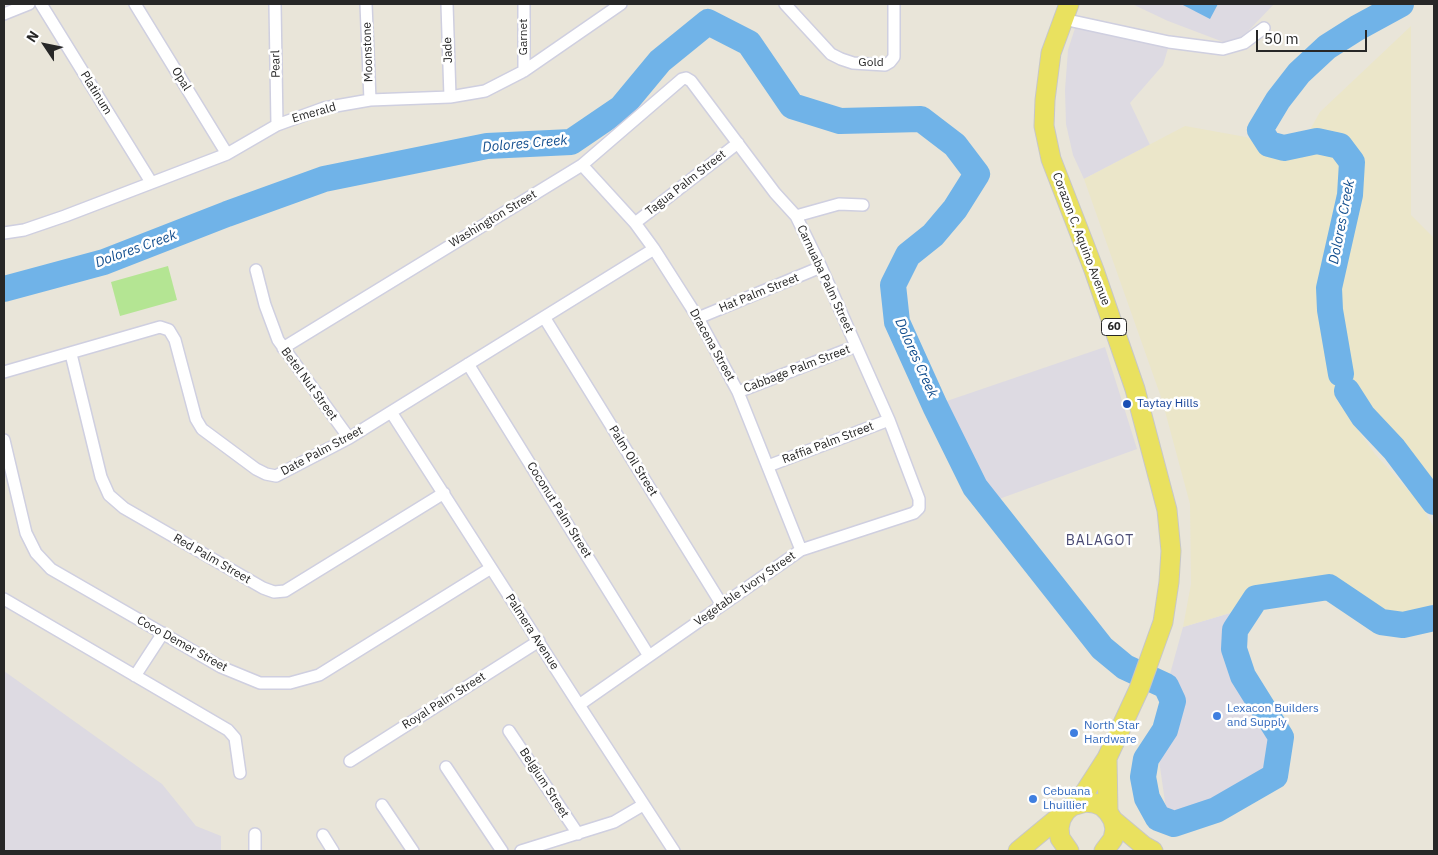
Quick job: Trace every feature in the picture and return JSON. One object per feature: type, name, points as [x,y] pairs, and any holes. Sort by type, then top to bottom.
[{"type":"main road","name":"Corazon C. Aquino Avenue","points":[[1066,11],[1051,53],[1044,126],[1051,159],[1097,279],[1132,380],[1167,510],[1171,551],[1163,622],[1139,690],[1107,758],[1072,807]]},
{"type":"main road","name":"Corazon C. Aquino Avenue","points":[[1107,758],[1111,816]]},
{"type":"main road","points":[[1072,807],[1086,802],[1094,803],[1111,816],[1142,850]]},
{"type":"main road","name":"60","points":[[1018,851],[1072,807]]},
{"type":"main road","name":"60","points":[[1069,851],[1060,838],[1059,828],[1061,819],[1072,807]]},
{"type":"main road","name":"60","points":[[1104,851],[1113,839],[1115,830],[1111,816]]},
{"type":"street","points":[[4,14],[29,4]]},
{"type":"street","name":"Platinum","points":[[41,4],[151,182]]},
{"type":"street","name":"Opal","points":[[135,4],[227,154]]},
{"type":"street","name":"Pearl","points":[[275,4],[277,124]]},
{"type":"street","name":"Moonstone","points":[[366,4],[370,100]]},
{"type":"street","name":"Jade","points":[[447,4],[450,96]]},
{"type":"street","name":"Garnet","points":[[524,4],[524,71]]},
{"type":"street","name":"Emerald","points":[[4,232],[24,230],[65,216],[227,154],[277,124],[324,108],[370,100],[450,96],[485,91],[524,71],[621,4]]},
{"type":"street","name":"Gold","points":[[785,4],[831,54],[841,60],[854,64],[885,65],[894,57],[894,4]]},
{"type":"street","points":[[1066,11],[1169,42],[1223,49],[1244,43],[1264,28]]},
{"type":"street","name":"Washington Street","points":[[283,348],[582,165],[682,79],[686,78],[691,82]]},
{"type":"street","name":"Carnuaba Palm Street","points":[[691,82],[776,193],[796,216],[821,267],[889,420],[919,499]]},
{"type":"street","name":"Tagua Palm Street","points":[[635,223],[738,143]]},
{"type":"street","name":"Dracena Street","points":[[582,165],[635,223],[698,318],[738,392],[800,550]]},
{"type":"street","points":[[796,216],[839,204],[863,205]]},
{"type":"street","name":"Date Palm Street","points":[[4,372],[160,327],[169,330],[175,340],[196,419],[202,429],[266,474],[276,476],[349,438],[654,249]]},
{"type":"street","name":"Hat Palm Street","points":[[698,318],[821,267]]},
{"type":"street","name":"Betel Nut Street","points":[[256,270],[265,305],[278,340],[349,438]]},
{"type":"street","name":"Palm Oil Street","points":[[544,317],[722,605]]},
{"type":"street","name":"Cabbage Palm Street","points":[[738,392],[856,346]]},
{"type":"street","name":"Red Palm Street","points":[[70,354],[102,477],[109,495],[124,508],[263,588],[274,592],[285,590],[444,493]]},
{"type":"street","name":"Coconut Palm Street","points":[[468,364],[649,656]]},
{"type":"street","name":"Palmera Avenue","points":[[392,412],[674,851]]},
{"type":"street","name":"Raffia Palm Street","points":[[768,466],[889,420]]},
{"type":"street","name":"Coco Demer Street","points":[[4,440],[26,533],[36,553],[50,569],[221,667],[260,684],[290,683],[319,675],[491,568]]},
{"type":"street","name":"Vegetable Ivory Street","points":[[579,705],[800,550],[914,513],[919,508],[919,499]]},
{"type":"street","points":[[4,599],[228,730],[235,738],[240,773]]},
{"type":"street","points":[[135,676],[163,633]]},
{"type":"street","name":"Royal Palm Street","points":[[350,761],[539,641]]},
{"type":"street","name":"Belgium Street","points":[[510,731],[578,834]]},
{"type":"street","points":[[446,768],[502,851]]},
{"type":"street","points":[[382,805],[413,851]]},
{"type":"street","points":[[520,851],[614,822],[643,805]]},
{"type":"street","points":[[255,834],[255,851]]},
{"type":"street","points":[[323,835],[333,851]]},
{"type":"shaded area","points":[[1132,4],[1274,4],[1234,46],[1168,21]]},
{"type":"shaded area","points":[[1076,25],[1169,45],[1163,65],[1130,103],[1150,145],[1084,179],[1073,155],[1066,124],[1065,90],[1068,50]]},
{"type":"shaded area","points":[[1411,26],[1411,215],[1434,238],[1434,485],[1366,413],[1356,389],[1336,399],[1375,454],[1420,503],[1434,528],[1434,604],[1409,617],[1388,614],[1329,575],[1249,592],[1230,613],[1183,627],[1191,584],[1190,504],[1162,400],[1084,179],[1185,126],[1246,137],[1294,158],[1320,112]]},
{"type":"shaded area","points":[[1105,347],[1137,449],[999,499],[976,470],[941,403]]},
{"type":"shaded area","name":"Lexacon Builders and Supply","points":[[1230,613],[1226,636],[1230,666],[1256,720],[1273,737],[1276,749],[1268,768],[1222,796],[1184,814],[1167,816],[1158,753],[1182,712],[1180,689],[1170,674],[1183,627]]},
{"type":"shaded area","points":[[4,671],[162,784],[196,826],[221,836],[221,851],[4,851]]},
{"type":"green space","points":[[168,266],[177,300],[120,316],[111,282]]},
{"type":"water","points":[[1181,4],[1218,4],[1210,19]]},
{"type":"waterway","name":"Dolores Creek","points":[[1341,374],[1330,310],[1329,288],[1350,195],[1352,162],[1340,146],[1317,141],[1284,148],[1269,144],[1260,130],[1278,100],[1299,73],[1327,47],[1401,4]]},
{"type":"waterway","name":"Dolores Creek","points":[[4,289],[104,262],[324,179],[487,146],[571,142],[621,108],[660,61],[708,22],[749,43],[792,106],[840,121],[921,119],[955,145],[977,174],[955,209],[933,235],[908,255],[893,285],[897,322],[935,406],[975,487],[1102,648],[1125,667],[1166,686],[1173,701],[1165,730],[1146,759],[1143,777],[1147,798],[1158,818],[1174,824],[1216,810],[1275,776],[1281,737],[1243,676],[1234,649],[1235,630],[1256,598],[1329,587],[1381,622],[1403,625],[1434,618]]},
{"type":"waterway","name":"Dolores Creek","points":[[1347,391],[1363,416],[1394,449],[1434,502]]},
{"type":"place","name":"Taytay Hills","points":[[1127,404]]},
{"type":"place","name":"Lexacon Builders and Supply","points":[[1217,716]]},
{"type":"place","name":"North Star Hardware","points":[[1074,733]]},
{"type":"place","name":"Cebuana Lhuillier","points":[[1033,799]]},
{"type":"district","name":"BALAGOT","points":[[1100,541]]}]
